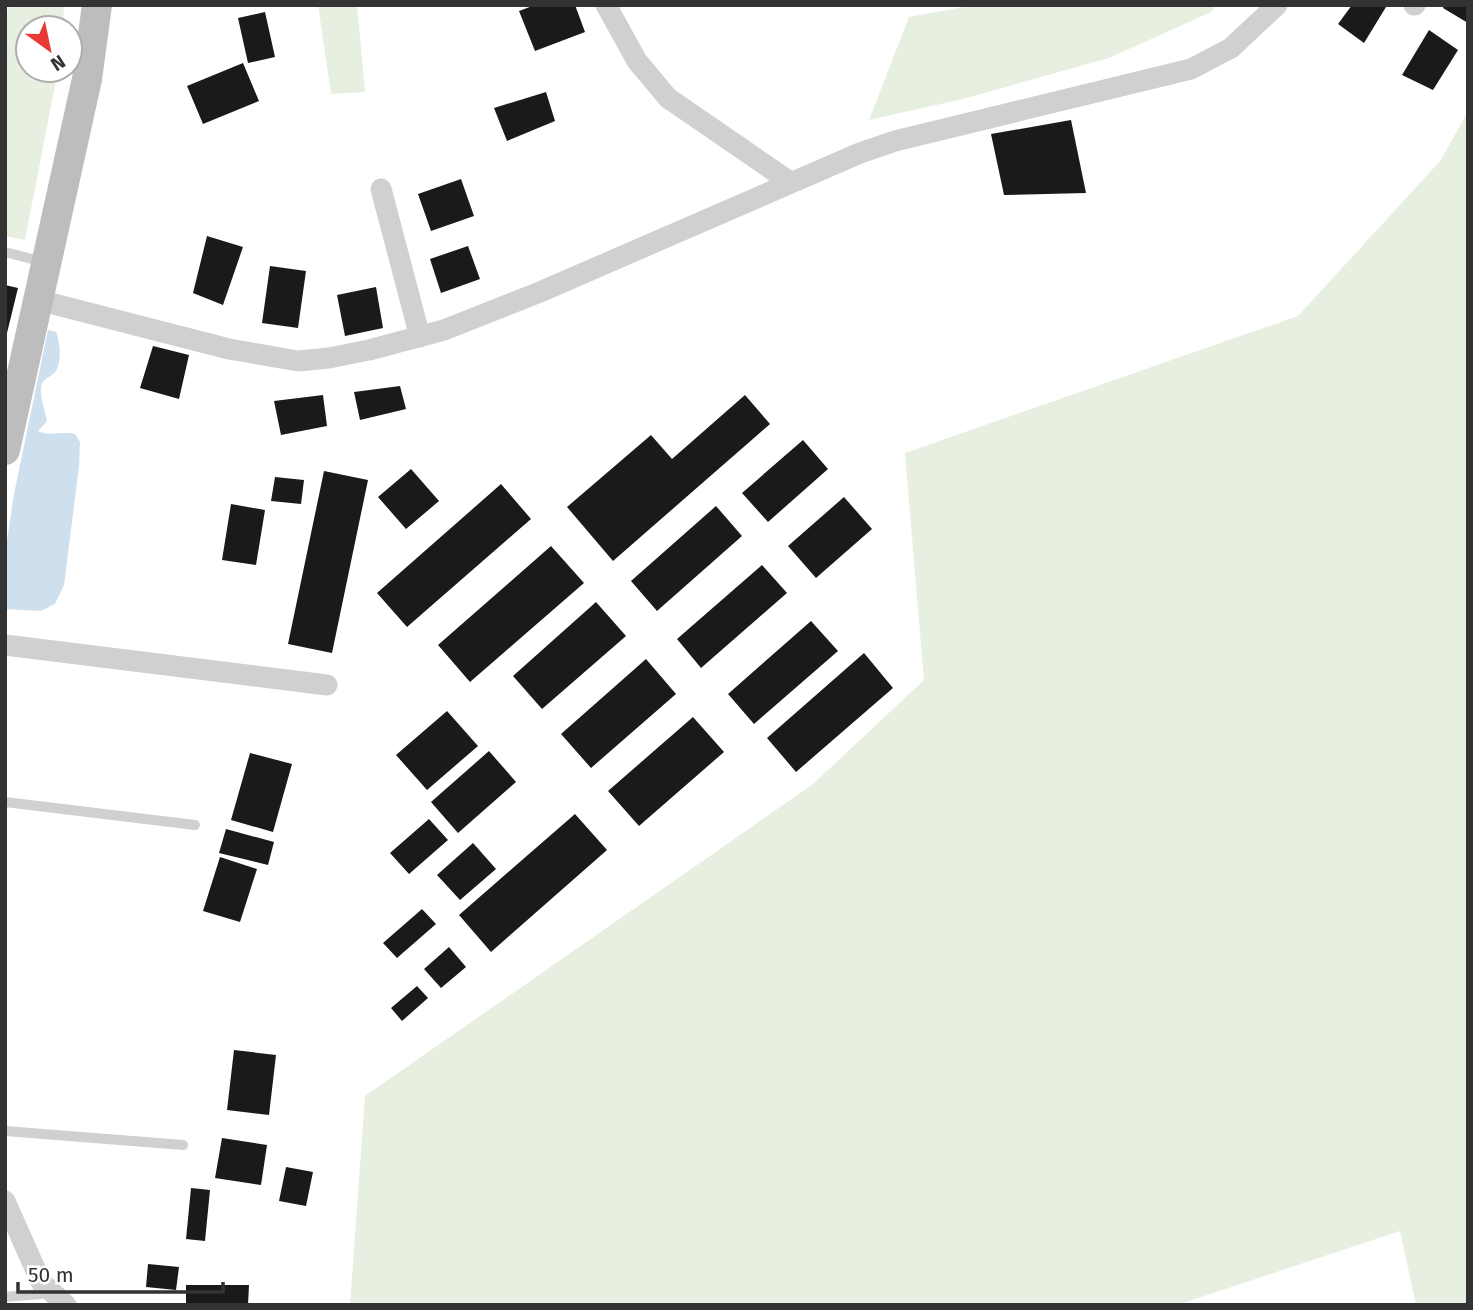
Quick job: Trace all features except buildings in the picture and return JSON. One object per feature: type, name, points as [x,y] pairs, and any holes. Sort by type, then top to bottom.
[{"type":"street","points":[[5,450],[87,79],[97,5]]},
{"type":"street","points":[[606,5],[637,61],[668,98],[790,181]]},
{"type":"street","points":[[38,300],[229,349],[298,360],[369,350],[420,337],[540,292],[790,181],[895,141],[1191,69],[1231,48],[1277,5]]},
{"type":"street","points":[[381,188],[420,337]]},
{"type":"street","points":[[5,645],[327,685]]},
{"type":"street","points":[[5,1201],[41,1282],[59,1299]]},
{"type":"lane","points":[[5,252],[46,263]]},
{"type":"lane","points":[[5,802],[195,825]]},
{"type":"lane","points":[[5,1131],[183,1145]]},
{"type":"lane","points":[[5,1297],[59,1299]]},
{"type":"shaded area","points":[[10,5],[64,5],[64,14],[14,14],[14,84],[55,84],[25,240],[5,236],[5,14]]},
{"type":"shaded area","points":[[318,5],[357,5],[365,92],[331,94]]},
{"type":"shaded area","points":[[975,5],[1216,5],[1211,12],[1109,58],[963,99],[869,120],[909,17]]},
{"type":"shaded area","points":[[1468,111],[1468,1305],[1416,1305],[1400,1231],[1177,1305],[350,1305],[365,1096],[813,784],[924,680],[905,453],[1298,316],[1441,160]]},
{"type":"water","points":[[48,330],[56,332],[60,356],[56,371],[41,387],[47,421],[38,431],[47,434],[75,434],[80,442],[64,585],[55,604],[41,611],[5,609],[5,554],[14,494]]}]
